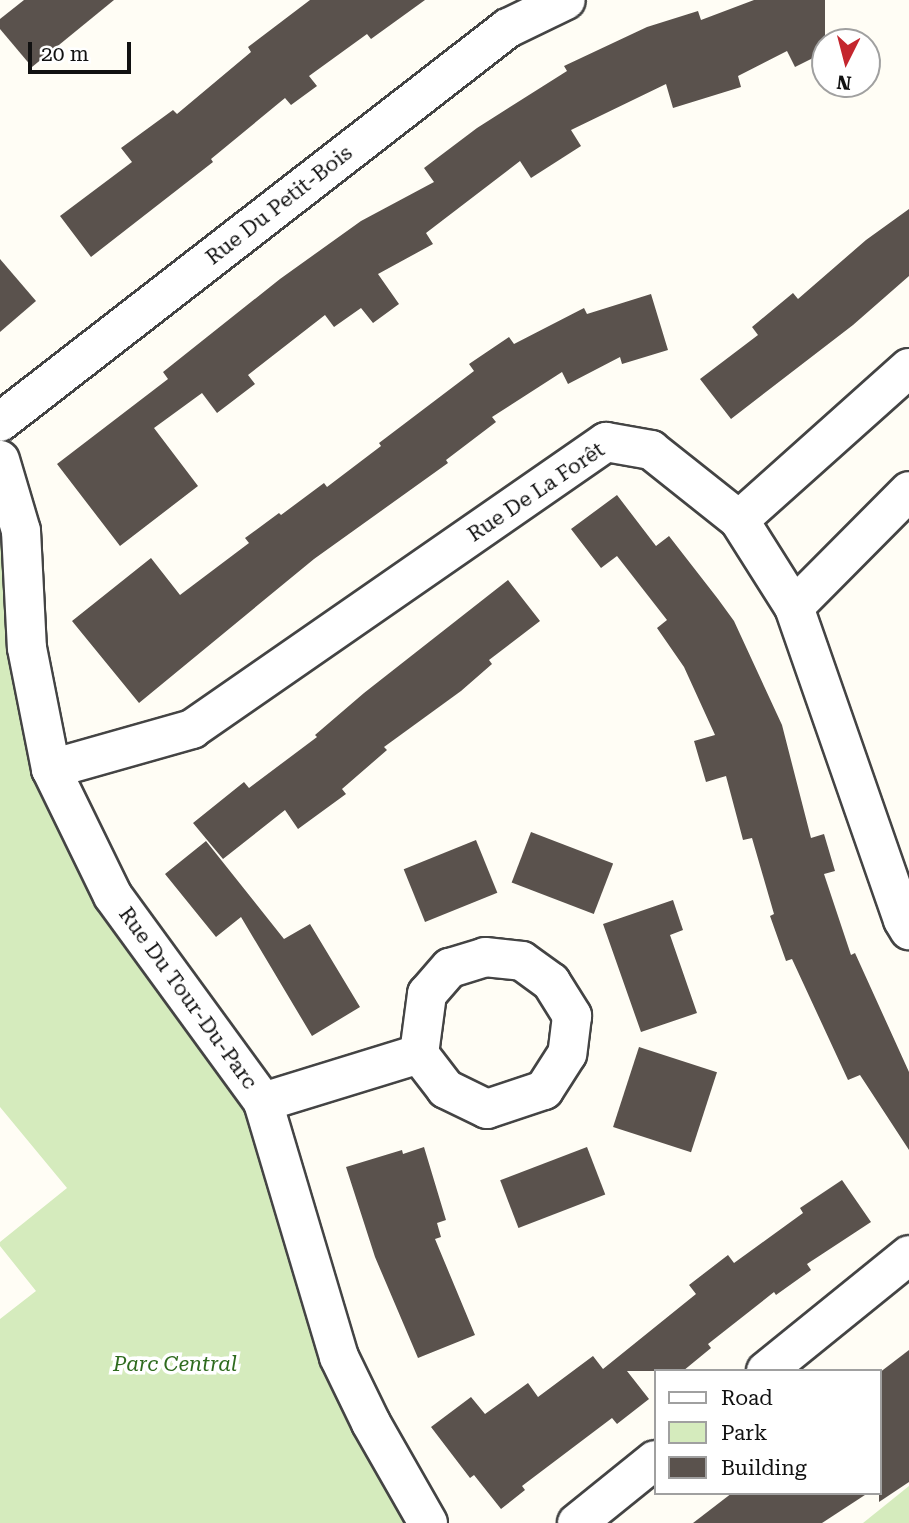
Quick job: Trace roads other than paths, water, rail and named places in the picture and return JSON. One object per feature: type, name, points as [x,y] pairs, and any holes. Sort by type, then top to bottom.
[{"type":"street","name":"Rue Du Petit-Bois","points":[[0,422],[508,28],[566,0]]},
{"type":"street","points":[[739,520],[909,368]]},
{"type":"street","name":"Rue De La Forêt","points":[[51,769],[192,729],[606,442],[651,450],[739,520],[794,607],[903,920],[909,930]]},
{"type":"street","name":"Rue Du Tour-Du-Parc","points":[[0,460],[21,531],[27,648],[51,769],[113,896],[264,1102],[339,1357],[371,1423],[428,1523]]},
{"type":"street","points":[[794,607],[909,491]]},
{"type":"street","name":"Rue Du Tour-Du-Parc","points":[[264,1102],[419,1054]]},
{"type":"street","points":[[768,1369],[909,1255]]},
{"type":"street","points":[[577,1523],[654,1461]]},
{"type":"park label","name":"Parc Central","points":[[175,1364]]}]
